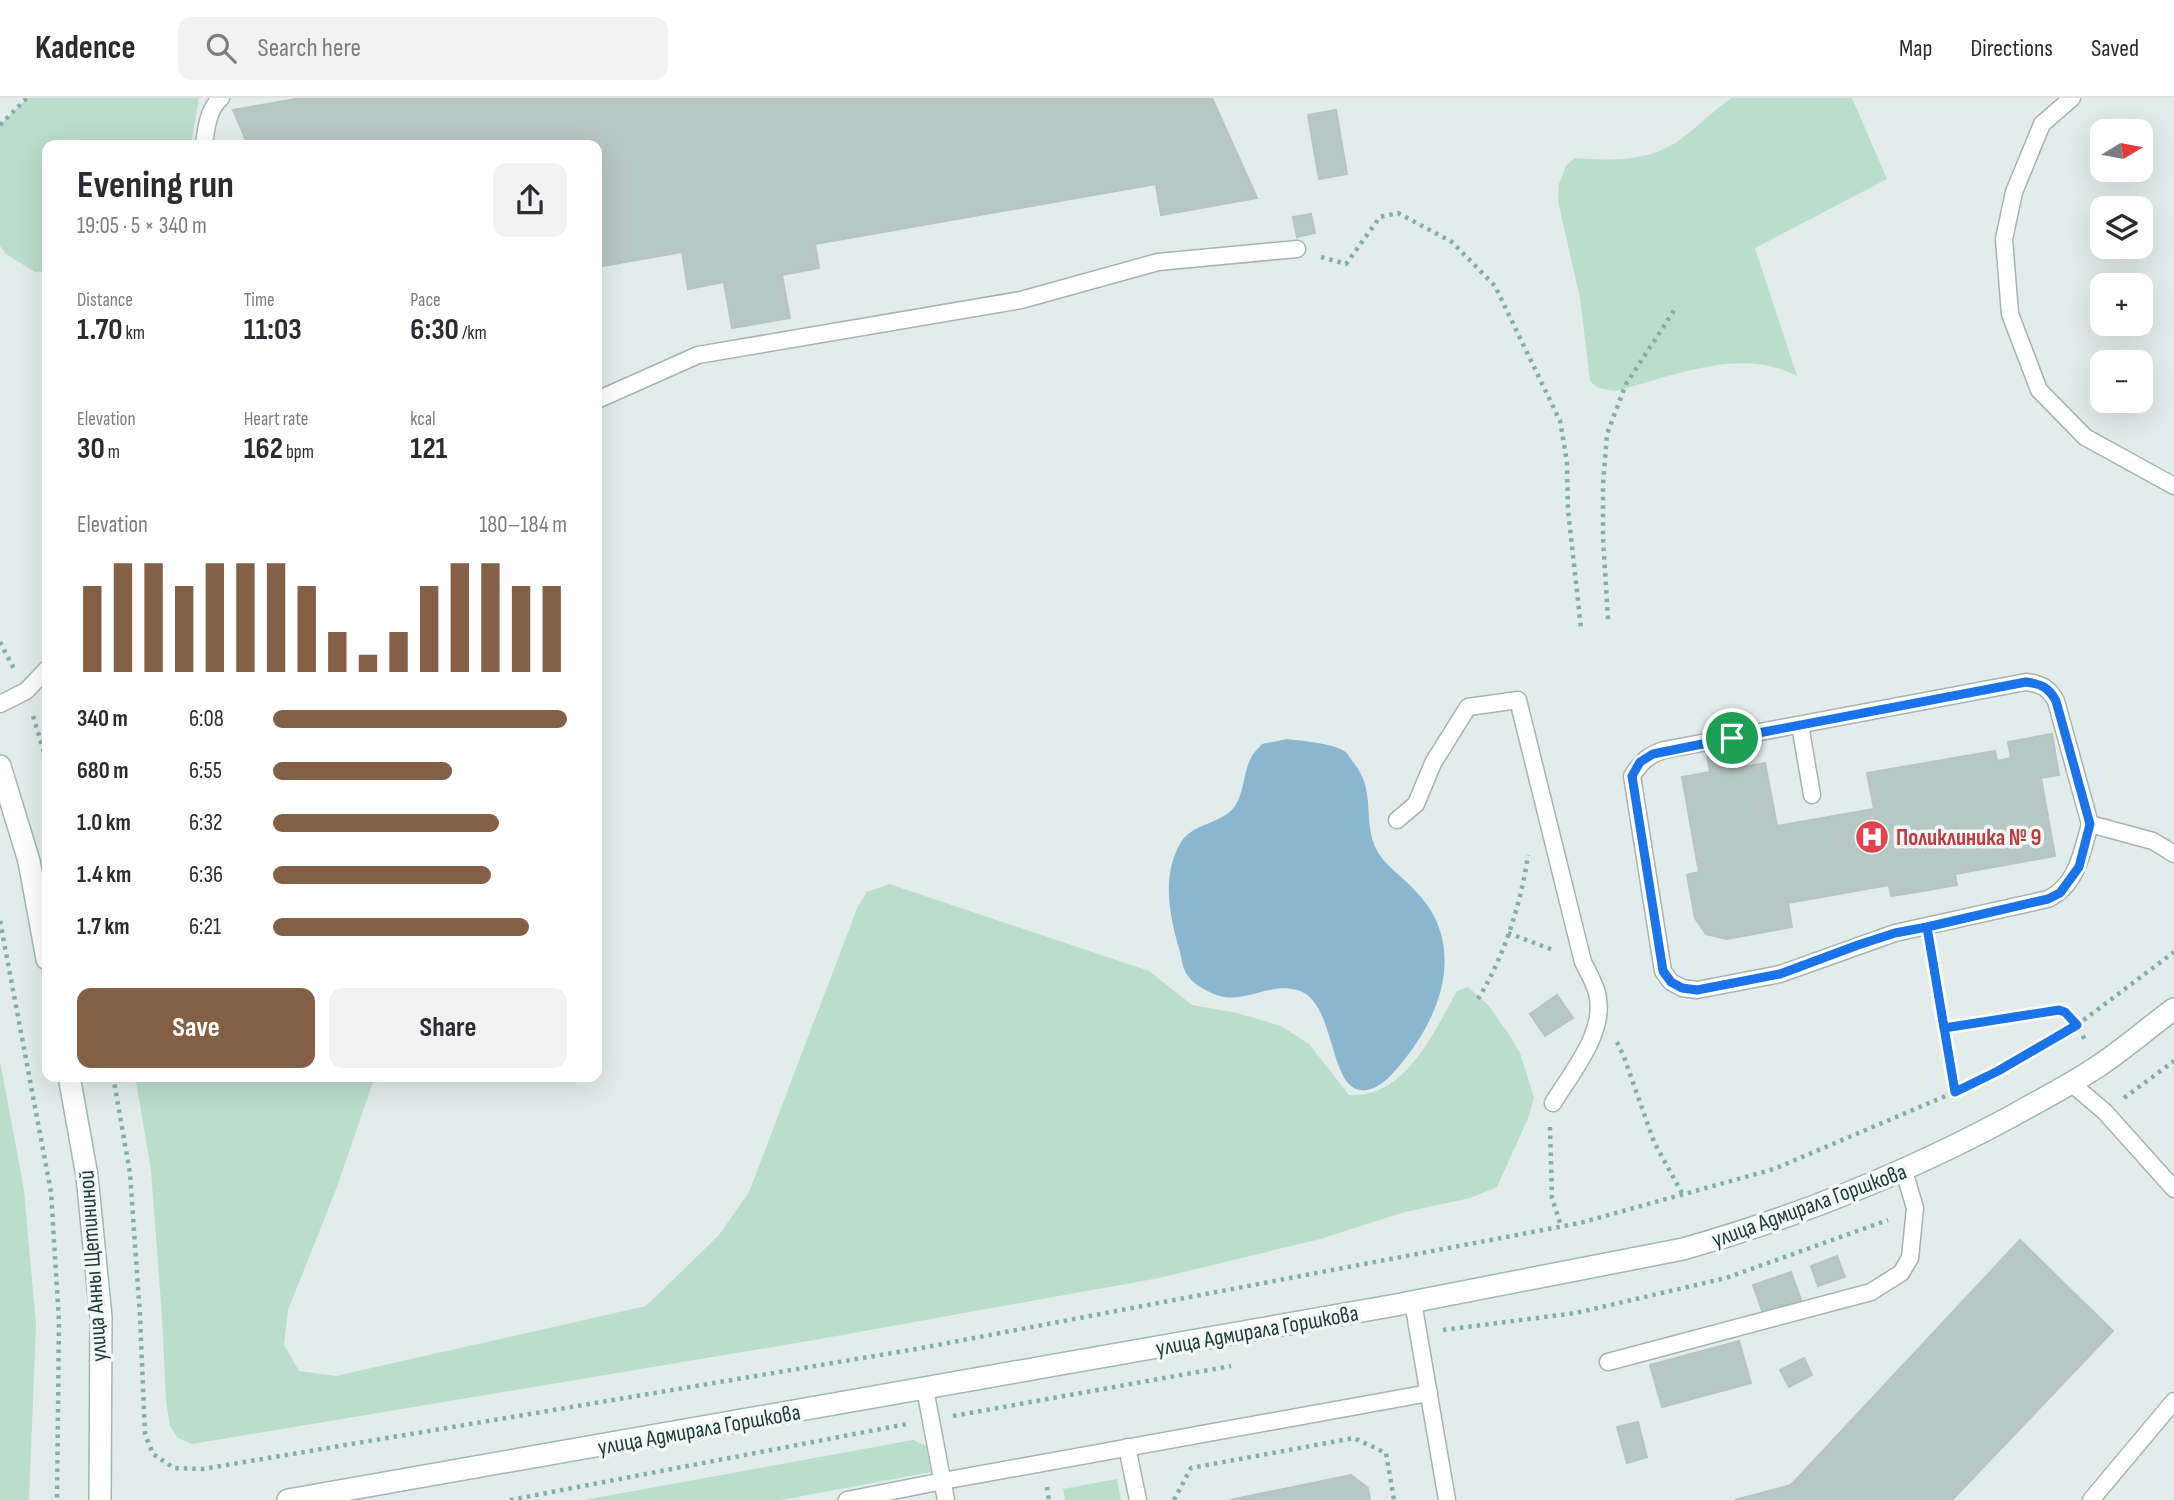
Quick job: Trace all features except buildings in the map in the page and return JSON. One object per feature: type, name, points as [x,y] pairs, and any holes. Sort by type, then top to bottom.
[{"type":"main road","points":[[0,766],[29,861],[42,932]]},
{"type":"main road","name":"улица Адмирала Горшкова","points":[[288,1500],[925,1390],[1413,1302],[1683,1249],[1849,1195],[1904,1171],[2071,1083],[2099,1066],[2174,1009]]},
{"type":"main road","name":"улица Анны Щетининой","points":[[70,1082],[87,1176],[101,1317],[100,1500]]},
{"type":"lane","points":[[205,140],[208,120],[221,98]]},
{"type":"lane","points":[[2072,98],[2042,124],[2014,192],[2004,239],[2010,314],[2039,390],[2085,437],[2174,486]]},
{"type":"lane","points":[[602,398],[698,355],[1021,300],[1158,262],[1297,249]]},
{"type":"lane","points":[[0,704],[26,691],[42,674]]},
{"type":"lane","points":[[2026,682],[2038,683],[2050,689],[2056,701],[2090,824],[2079,867],[2060,893],[2048,899],[1895,933],[1780,974],[1697,990],[1682,988],[1671,982],[1663,971],[1632,776],[1640,762],[1653,754],[2026,682]]},
{"type":"lane","points":[[1397,820],[1416,804],[1433,763],[1468,707],[1518,700],[1583,962],[1597,992],[1599,1013],[1587,1047],[1553,1103]]},
{"type":"lane","points":[[1800,725],[1812,795]]},
{"type":"lane","points":[[2090,824],[2153,841],[2174,854]]},
{"type":"lane","points":[[2071,1083],[2105,1112],[2174,1189]]},
{"type":"lane","points":[[1608,1362],[1871,1292],[1901,1273],[1910,1258],[1915,1208],[1904,1171]]},
{"type":"lane","points":[[1413,1302],[1447,1500]]},
{"type":"lane","points":[[925,1390],[946,1500]]},
{"type":"lane","points":[[847,1500],[943,1480],[1429,1393]]},
{"type":"lane","points":[[2091,1500],[2174,1401]]},
{"type":"lane","points":[[1127,1447],[1138,1500]]},
{"type":"path","points":[[0,125],[27,98]]},
{"type":"path","points":[[1297,249],[1335,263],[1346,264],[1380,217],[1398,213],[1452,242],[1495,286],[1560,421],[1567,462],[1568,510],[1581,628]]},
{"type":"path","points":[[1608,619],[1603,538],[1607,434],[1626,384],[1675,309]]},
{"type":"path","points":[[1478,999],[1488,984],[1514,918],[1529,848]]},
{"type":"path","points":[[0,921],[51,1192],[59,1322],[57,1500]]},
{"type":"path","points":[[1927,927],[1955,1092]]},
{"type":"path","points":[[1508,933],[1583,962]]},
{"type":"path","points":[[114,1082],[130,1173],[145,1434],[153,1454],[174,1468],[203,1469],[916,1349],[1561,1226],[1683,1195],[1774,1169],[1998,1071],[2077,1025],[2174,952]]},
{"type":"path","points":[[1944,1028],[2059,1010],[2065,1012],[2077,1025],[2099,1066]]},
{"type":"path","points":[[1599,1013],[1624,1056],[1654,1142],[1683,1195]]},
{"type":"path","points":[[2105,1112],[2174,1061]]},
{"type":"path","points":[[1553,1103],[1549,1132],[1552,1198],[1561,1226]]},
{"type":"path","points":[[1174,1500],[1191,1468],[1354,1438],[1386,1453],[1394,1500]]},
{"type":"green space","points":[[27,98],[199,98],[192,140],[42,140],[42,271],[35,272],[6,254],[0,246],[0,125]]},
{"type":"green space","points":[[1731,98],[1852,98],[1887,179],[1755,248],[1797,376],[1775,367],[1729,364],[1683,372],[1615,391],[1598,388],[1590,381],[1580,298],[1558,201],[1559,184],[1566,166],[1575,158],[1633,158],[1660,151],[1673,145]]},
{"type":"green space","points":[[889,884],[1149,971],[1192,1005],[1237,1013],[1281,1026],[1309,1044],[1349,1095],[1369,1093],[1402,1075],[1427,1043],[1457,991],[1468,987],[1488,1005],[1520,1053],[1534,1098],[1529,1116],[1497,1187],[1470,1198],[1405,1212],[1320,1239],[1159,1278],[814,1340],[192,1444],[178,1438],[170,1426],[166,1401],[151,1170],[136,1082],[373,1082],[337,1187],[288,1310],[284,1345],[299,1371],[336,1376],[646,1306],[719,1235],[749,1192],[858,906],[867,892]]},
{"type":"green space","points":[[0,1061],[24,1190],[36,1325],[29,1500],[0,1500]]},
{"type":"green space","points":[[913,1440],[926,1446],[931,1472],[781,1500],[584,1500]]},
{"type":"green space","points":[[1117,1479],[1121,1500],[1065,1500],[1063,1489]]},
{"type":"water","points":[[1287,739],[1332,746],[1348,755],[1362,776],[1366,789],[1370,827],[1378,853],[1429,908],[1438,925],[1443,944],[1443,981],[1431,1017],[1412,1050],[1397,1069],[1372,1089],[1354,1088],[1345,1079],[1320,1011],[1310,997],[1287,988],[1233,998],[1204,990],[1191,980],[1185,971],[1173,925],[1169,884],[1174,857],[1180,844],[1192,831],[1223,817],[1235,806],[1249,762],[1262,744]]},
{"type":"place","name":"Поликлиника № 9","points":[[1872,837]]},
{"type":"route","points":[[1732,738],[1653,754],[1640,762],[1632,776],[1663,971],[1671,982],[1682,988],[1697,990],[1780,974],[1895,933],[1927,927],[1948,1058],[1955,1092],[1998,1071],[2077,1025],[2065,1012],[2059,1010],[1944,1028],[1927,927],[2048,899],[2060,893],[2079,867],[2090,824],[2056,701],[2050,689],[2038,683],[2026,682],[1732,738]]}]
